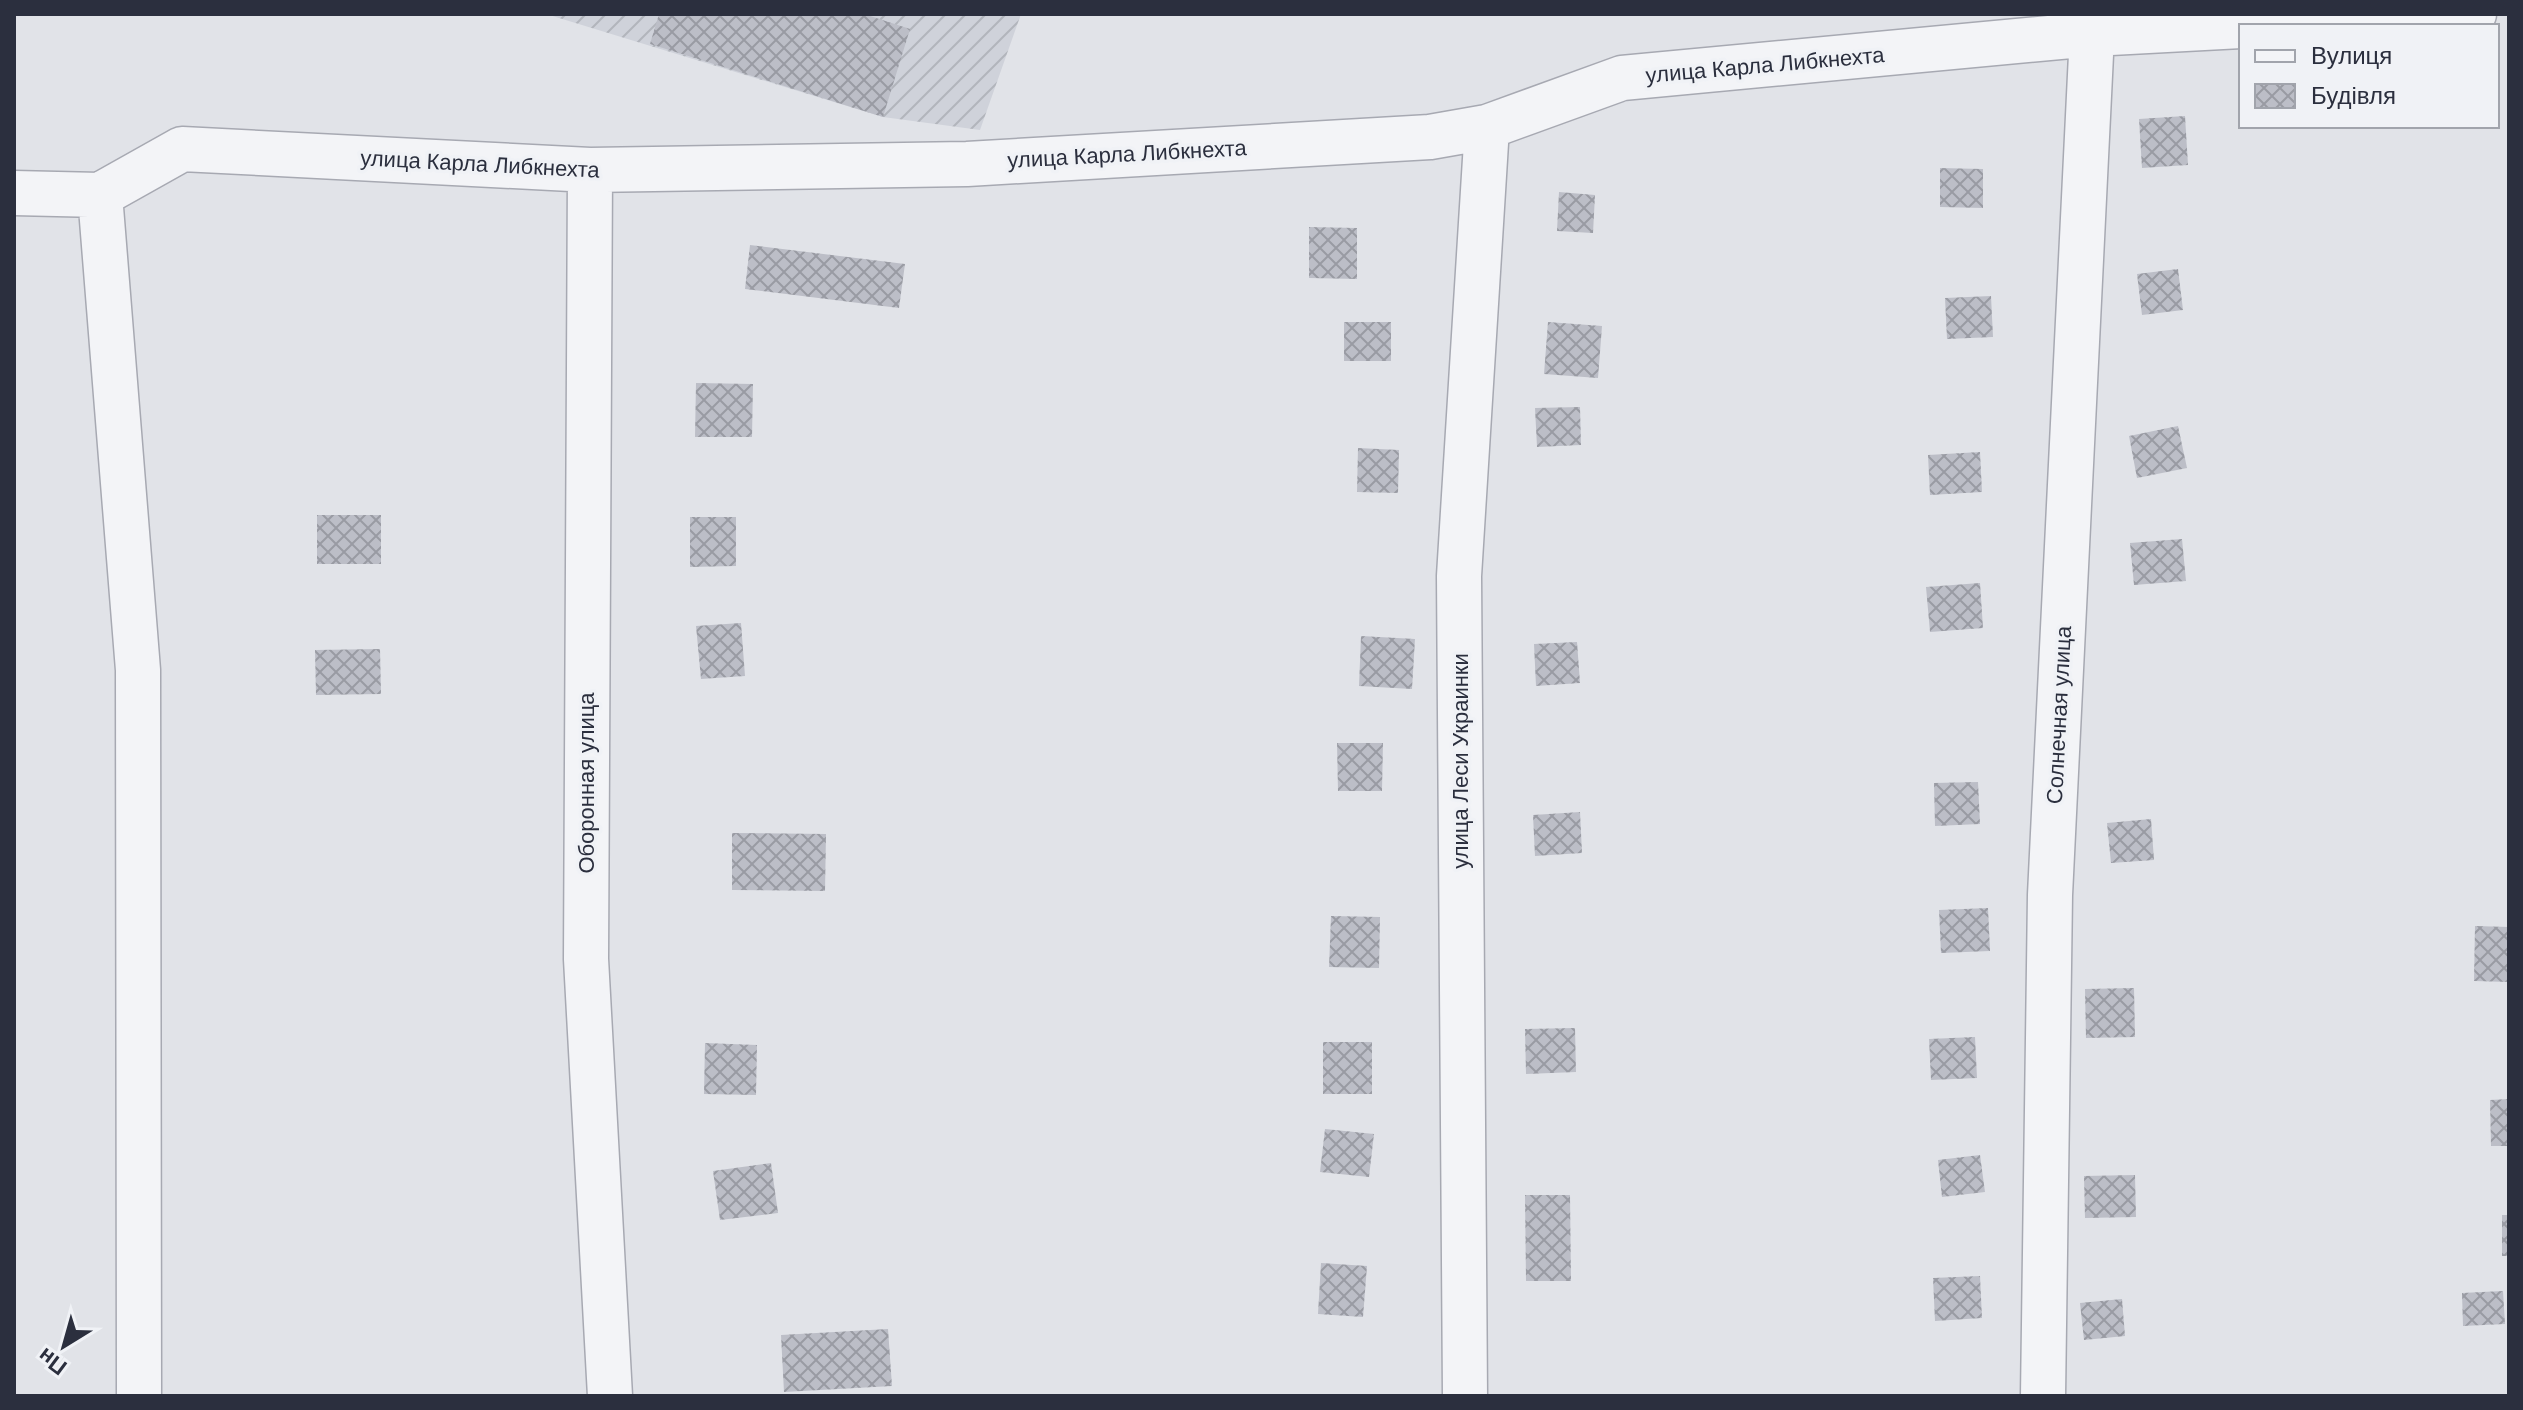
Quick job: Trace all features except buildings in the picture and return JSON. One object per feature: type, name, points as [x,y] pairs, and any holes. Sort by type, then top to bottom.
[{"type":"street","name":"улица Карла Либкнехта","points":[[2281,24],[2474,14]]},
{"type":"street","name":"улица Карла Либкнехта","points":[[100,195],[182,149],[590,170],[967,164],[1430,137],[1487,127],[1622,78],[2092,34],[2239,26]]},
{"type":"street","name":"Солнечная улица","points":[[2043,1396],[2050,895],[2092,34]]},
{"type":"street","name":"улица Леси Украинки","points":[[1465,1396],[1459,576],[1487,127]]},
{"type":"street","name":"Оборонная улица","points":[[590,170],[586,959],[610,1396]]},
{"type":"street","points":[[14,193],[100,195],[138,670],[139,1396]]},
{"type":"shaded area","points":[[546,14],[1021,14],[980,130],[883,117]]}]
